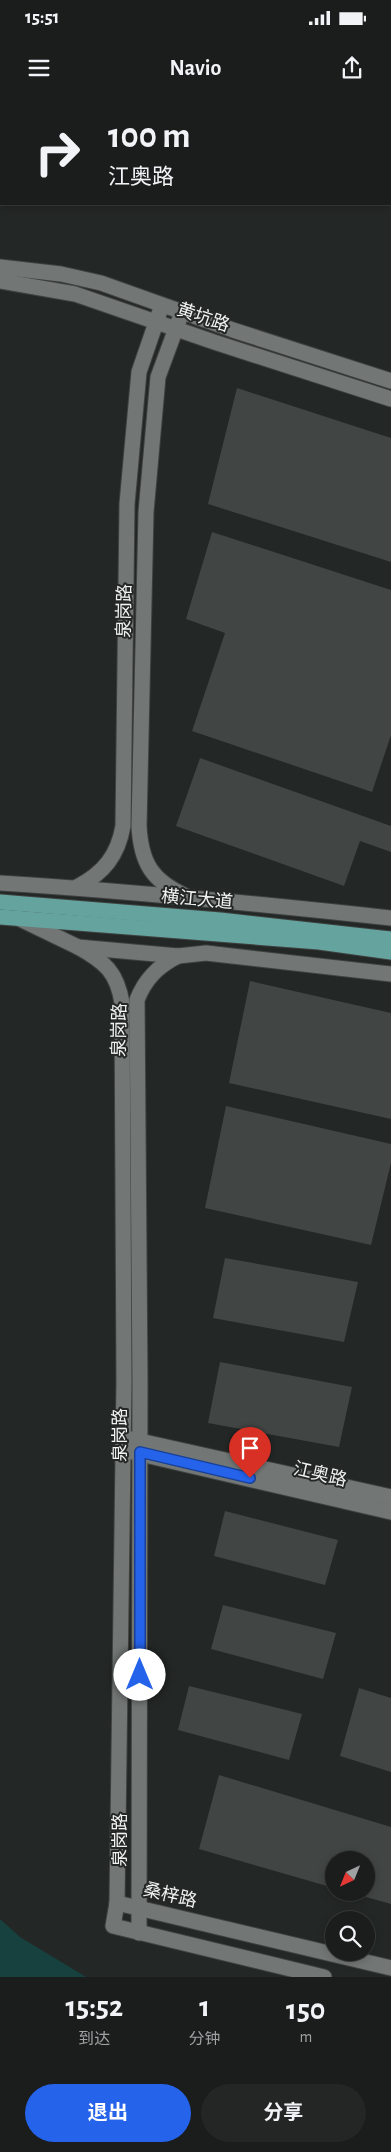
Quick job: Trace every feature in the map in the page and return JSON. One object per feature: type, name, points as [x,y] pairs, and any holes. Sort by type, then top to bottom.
[{"type":"main road","name":"横江大道","points":[[0,902],[220,920],[391,939]]},
{"type":"main road","name":"横江大道","points":[[0,917],[319,942],[391,952]]},
{"type":"street","name":"黄坑路","points":[[0,267],[62,274],[101,283],[182,312],[391,381]]},
{"type":"street","name":"黄坑路","points":[[0,281],[75,294],[391,399]]},
{"type":"street","name":"泉岗路","points":[[77,887],[91,880],[110,862],[116,850],[123,826],[127,504],[139,372],[162,305]]},
{"type":"street","name":"泉岗路","points":[[182,312],[158,377],[146,512],[139,826],[140,841],[148,866],[168,888],[186,896]]},
{"type":"street","points":[[123,826],[139,826]]},
{"type":"street","points":[[0,883],[186,896],[391,918]]},
{"type":"street","points":[[36,906],[37,885]]},
{"type":"street","points":[[220,900],[220,920]]},
{"type":"street","name":"泉岗路","points":[[19,918],[99,959],[109,968],[130,1003],[140,1446],[139,1932]]},
{"type":"street","points":[[224,956],[225,936]]},
{"type":"street","points":[[78,947],[178,956],[206,953],[391,974]]},
{"type":"street","name":"泉岗路","points":[[117,1903],[130,1003],[154,972],[178,956]]},
{"type":"street","name":"江奥路","points":[[123,1445],[140,1446],[391,1497]]},
{"type":"street","name":"江奥路","points":[[140,1446],[391,1512]]},
{"type":"street","name":"桑梓路","points":[[324,1977],[113,1926],[117,1903],[391,1968]]},
{"type":"shaded area","points":[[0,1919],[20,1937],[86,1977],[0,1977]]},
{"type":"building","points":[[237,388],[391,438],[391,562],[208,504]]},
{"type":"building","points":[[212,532],[391,590],[391,735],[372,792],[192,731],[225,633],[186,619]]},
{"type":"building","points":[[200,758],[391,826],[391,852],[360,841],[344,886],[176,826]]},
{"type":"building","points":[[250,981],[391,1013],[391,1119],[229,1083]]},
{"type":"building","points":[[226,1106],[391,1144],[391,1163],[371,1245],[205,1208]]},
{"type":"building","points":[[225,1258],[358,1282],[344,1342],[213,1318]]},
{"type":"building","points":[[220,1362],[352,1387],[339,1447],[208,1423]]},
{"type":"building","points":[[225,1511],[338,1540],[325,1585],[214,1556]]},
{"type":"building","points":[[223,1605],[336,1633],[323,1679],[211,1649]]},
{"type":"building","points":[[189,1686],[302,1714],[289,1760],[178,1730]]},
{"type":"building","points":[[359,1688],[391,1698],[391,1772],[340,1756]]},
{"type":"building","points":[[219,1775],[391,1827],[391,1904],[375,1900],[375,1851],[325,1851],[325,1885],[199,1849]]},
{"type":"route","points":[[140,1675],[140,1452],[250,1478]]}]
